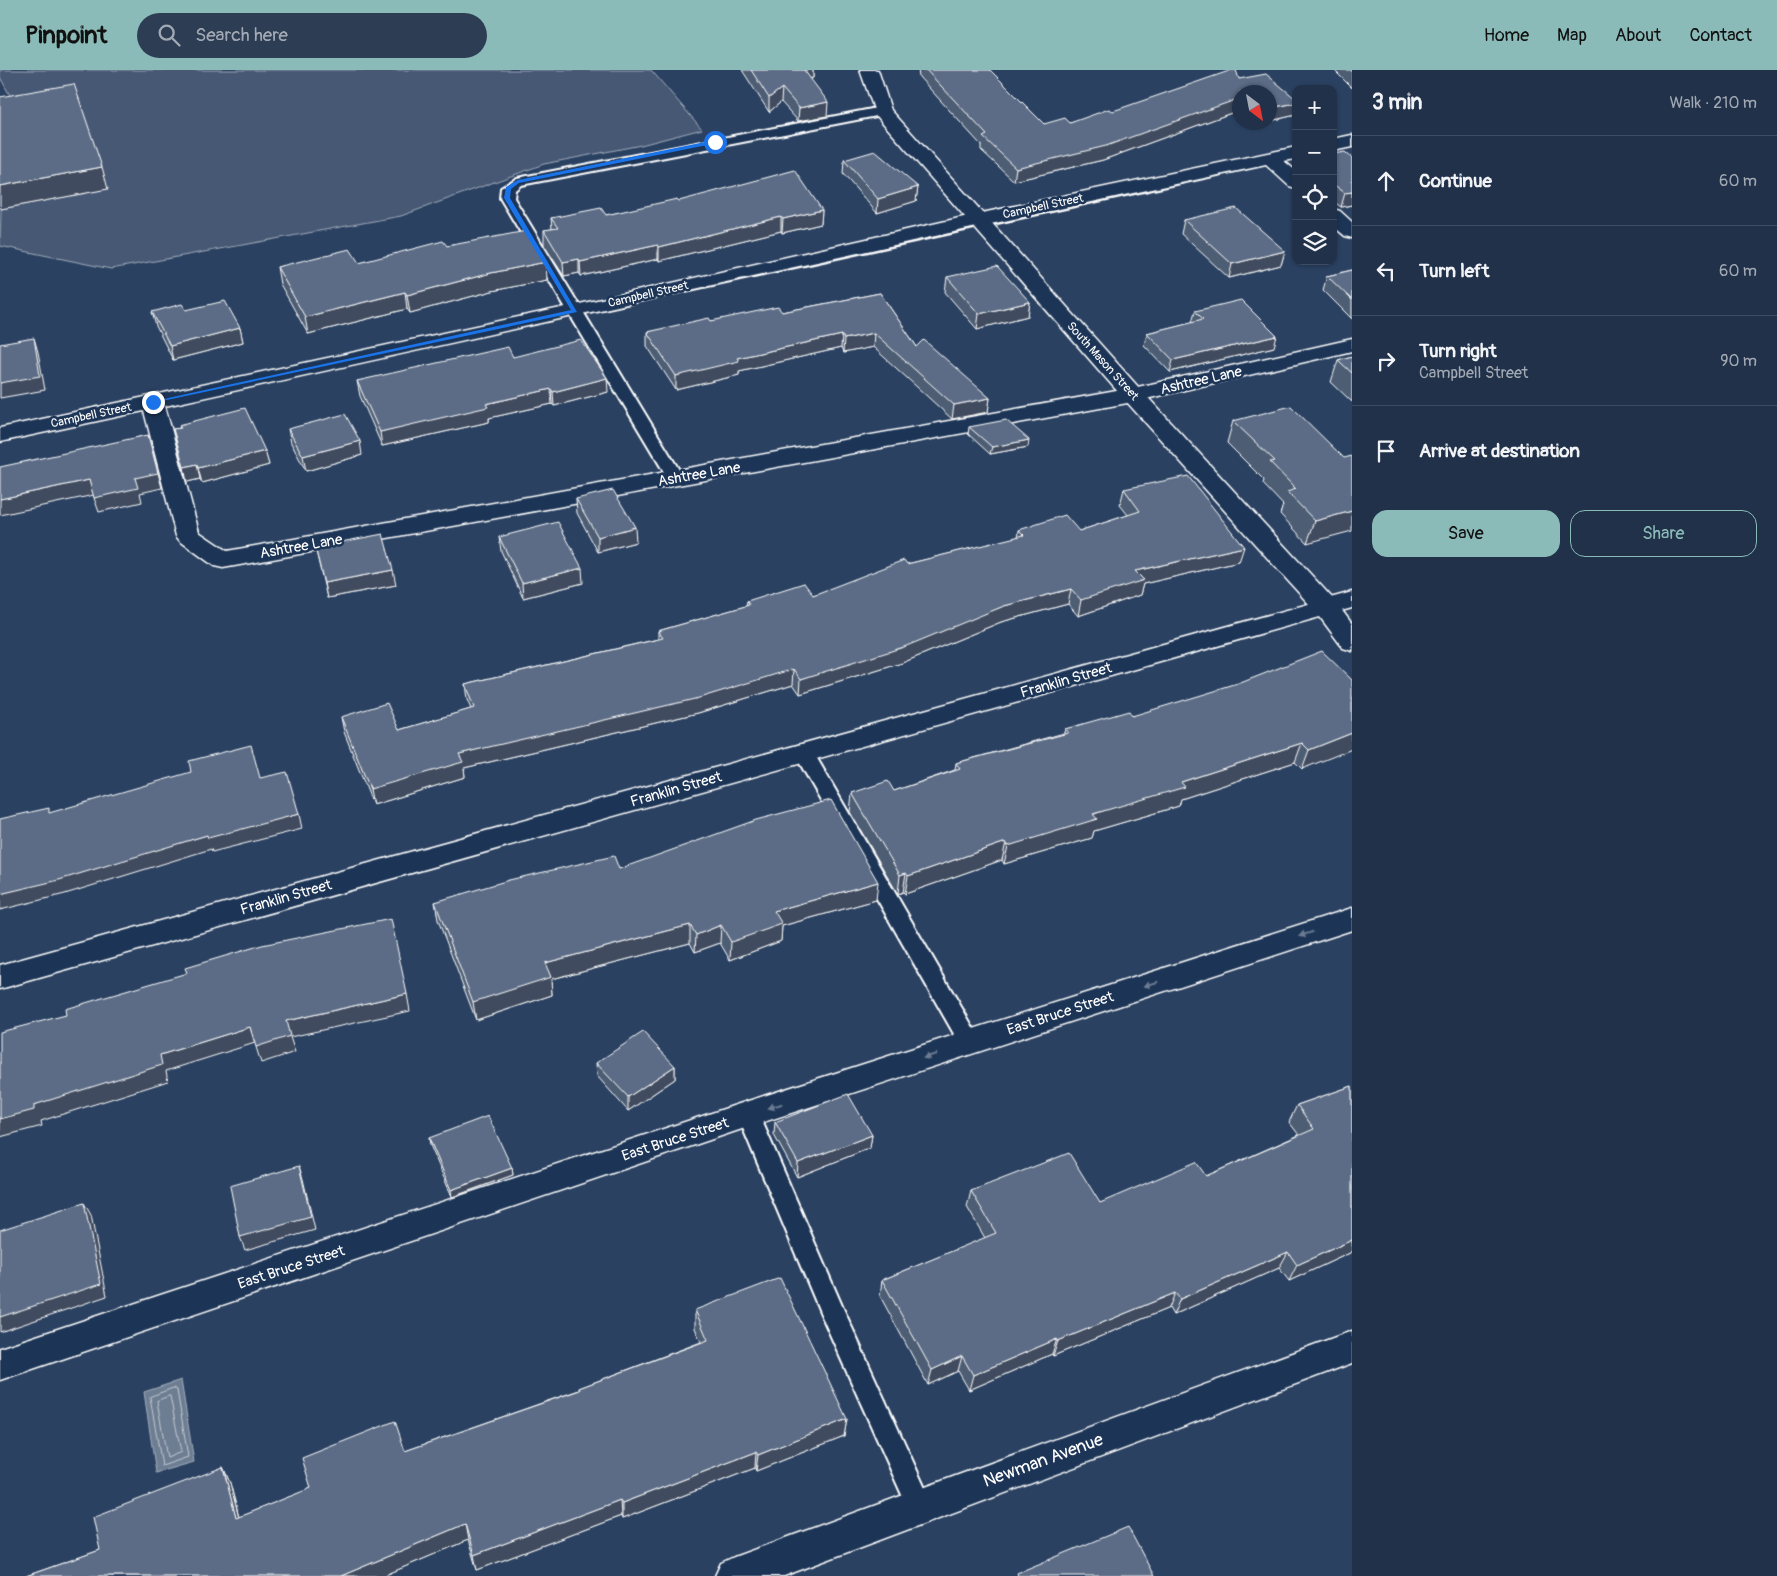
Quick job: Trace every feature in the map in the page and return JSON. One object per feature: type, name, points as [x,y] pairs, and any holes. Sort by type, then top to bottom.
[{"type":"street","name":"South Mason Street","points":[[869,70],[882,111],[1133,395],[1326,607],[1352,642]]},
{"type":"street","points":[[1337,144],[1352,141]]},
{"type":"street","name":"Campbell Street","points":[[0,435],[575,311],[977,220],[1292,154]]},
{"type":"street","points":[[1270,158],[1292,178]]},
{"type":"street","points":[[1337,219],[1352,232]]},
{"type":"street","name":"Ashtree Lane","points":[[153,402],[188,536],[223,560],[1133,395],[1352,345]]},
{"type":"street","name":"Franklin Street","points":[[0,977],[1352,600]]},
{"type":"street","name":"East Bruce Street","points":[[0,1364],[748,1114],[1352,919]]},
{"type":"street","name":"Newman Avenue","points":[[734,1576],[1352,1347]]},
{"type":"lane","points":[[676,478],[507,198],[506,192],[514,183],[715,142],[882,111]]},
{"type":"lane","points":[[804,753],[970,1042]]},
{"type":"lane","points":[[748,1114],[832,1312],[920,1506]]},
{"type":"shaded area","points":[[0,70],[651,70],[702,129],[641,145],[544,164],[401,216],[111,269],[0,246],[1,209],[107,189],[14,103],[0,77]]},
{"type":"water","points":[[181,1380],[194,1462],[156,1473],[144,1392]]},
{"type":"building","points":[[751,70],[804,70],[828,102],[799,108],[782,88],[769,98]]},
{"type":"building","points":[[926,70],[990,70],[1044,124],[1065,118],[1070,123],[1109,109],[1113,111],[1232,70],[1236,70],[1239,79],[1266,74],[1292,96],[1292,104],[1277,107],[1277,85],[1232,85],[1232,101],[1106,146],[1016,168],[983,137],[987,135]]},
{"type":"building","points":[[74,84],[102,167],[0,186],[0,97]]},
{"type":"building","points":[[875,151],[918,187],[878,199],[844,160]]},
{"type":"building","points":[[1345,152],[1352,158],[1352,192],[1345,193],[1337,187],[1337,153]]},
{"type":"building","points":[[795,170],[822,210],[783,219],[781,217],[659,247],[658,245],[580,262],[579,259],[563,262],[544,230],[558,228],[551,218],[601,208],[606,215],[677,199],[679,201]]},
{"type":"building","points":[[1236,208],[1285,251],[1232,264],[1184,220]]},
{"type":"building","points":[[526,231],[546,262],[491,273],[407,295],[405,292],[305,317],[277,267],[350,249],[359,263],[443,241],[447,246]]},
{"type":"building","points":[[997,266],[1030,302],[979,314],[947,277]]},
{"type":"building","points":[[1352,270],[1352,300],[1327,276]]},
{"type":"building","points":[[880,293],[917,347],[924,340],[990,398],[954,405],[874,333],[844,339],[842,335],[737,358],[739,361],[676,376],[647,332],[709,318],[711,321],[778,307],[782,312]]},
{"type":"building","points":[[1241,300],[1277,336],[1173,360],[1147,333],[1203,319],[1195,311]]},
{"type":"building","points":[[225,301],[240,328],[170,346],[152,312],[182,304],[186,310]]},
{"type":"building","points":[[34,338],[40,376],[0,383],[0,344]]},
{"type":"building","points":[[581,340],[607,378],[553,392],[551,389],[486,404],[488,407],[380,432],[357,381],[508,347],[513,357]]},
{"type":"building","points":[[1352,356],[1352,373],[1338,360]]},
{"type":"building","points":[[1291,406],[1344,458],[1352,456],[1352,511],[1315,521],[1287,492],[1296,489],[1270,462],[1275,461],[1233,421]]},
{"type":"building","points":[[245,408],[265,451],[198,468],[197,464],[184,467],[173,429],[181,428],[179,425]]},
{"type":"building","points":[[345,414],[360,441],[303,456],[288,429]]},
{"type":"building","points":[[1006,420],[1029,440],[992,447],[969,427]]},
{"type":"building","points":[[148,435],[158,473],[135,478],[138,488],[94,498],[89,480],[0,499],[0,467]]},
{"type":"building","points":[[1188,476],[1244,547],[1135,571],[1144,580],[1081,600],[1071,589],[1004,606],[904,647],[801,679],[794,669],[699,698],[459,754],[463,762],[370,789],[341,717],[387,703],[399,730],[474,708],[465,684],[663,638],[658,631],[749,605],[747,601],[804,583],[813,595],[904,560],[907,564],[1024,535],[1019,530],[1065,515],[1079,531],[1140,511],[1124,489]]},
{"type":"building","points":[[613,490],[635,527],[598,537],[576,499]]},
{"type":"building","points":[[558,522],[582,568],[522,583],[499,537]]},
{"type":"building","points":[[383,534],[393,570],[324,583],[315,547]]},
{"type":"building","points":[[1322,651],[1352,680],[1352,733],[1309,750],[1302,743],[1181,782],[1185,787],[1093,814],[1097,819],[1008,846],[1006,842],[908,876],[906,873],[900,875],[852,793],[888,781],[894,791],[960,769],[956,763],[1068,733],[1065,729],[1129,711],[1132,716],[1238,684]]},
{"type":"building","points":[[251,745],[260,778],[287,772],[299,814],[208,838],[207,835],[59,880],[0,894],[0,819],[49,808],[49,813],[191,772],[189,761]]},
{"type":"building","points":[[831,800],[878,882],[774,911],[782,924],[731,942],[721,925],[696,935],[690,925],[545,963],[551,977],[473,1002],[435,902],[509,880],[614,856],[619,869],[756,820]]},
{"type":"building","points":[[391,919],[407,994],[286,1021],[290,1036],[256,1047],[250,1027],[160,1055],[162,1065],[34,1105],[34,1110],[0,1119],[0,1032],[66,1015],[65,1009],[187,973],[185,968],[262,945]]},
{"type":"building","points":[[643,1032],[675,1066],[628,1097],[596,1063]]},
{"type":"building","points":[[1352,1086],[1352,1240],[1297,1265],[1288,1252],[1180,1299],[1175,1293],[1058,1341],[1057,1339],[973,1375],[962,1356],[932,1370],[882,1280],[996,1233],[971,1191],[1069,1153],[1100,1203],[1196,1162],[1206,1176],[1314,1129],[1297,1105]]},
{"type":"building","points":[[848,1094],[872,1135],[798,1163],[775,1122]]},
{"type":"building","points":[[488,1116],[512,1168],[451,1190],[429,1138]]},
{"type":"building","points":[[299,1166],[311,1217],[240,1237],[230,1186]]},
{"type":"building","points":[[84,1203],[101,1284],[0,1317],[0,1230]]},
{"type":"building","points":[[780,1278],[847,1419],[758,1455],[756,1452],[622,1503],[620,1500],[474,1555],[465,1524],[341,1576],[26,1576],[100,1550],[93,1517],[223,1467],[236,1518],[311,1488],[302,1458],[395,1421],[405,1451],[580,1390],[579,1388],[708,1340],[695,1310]]},
{"type":"building","points":[[1128,1527],[1154,1576],[1018,1576],[1017,1573]]},
{"type":"route","points":[[153,402],[575,311],[507,198],[506,192],[508,188],[518,182],[715,142]]}]
